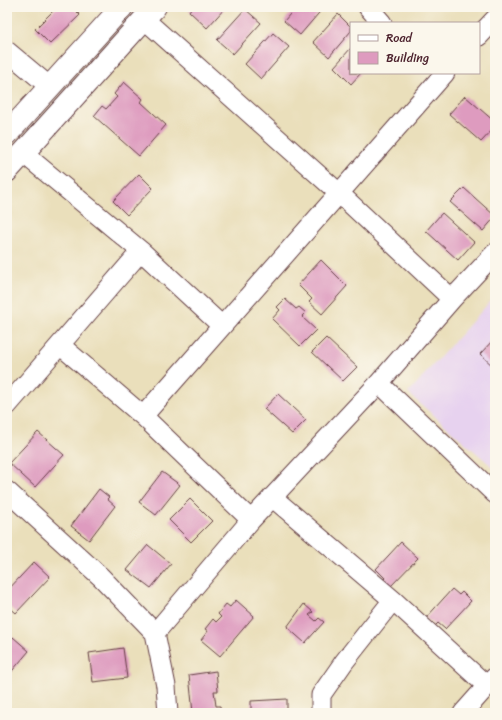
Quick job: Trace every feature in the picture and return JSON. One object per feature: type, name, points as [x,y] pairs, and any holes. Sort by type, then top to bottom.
[{"type":"street","points":[[7,134],[122,7]]},
{"type":"street","points":[[368,7],[381,22]]},
{"type":"street","points":[[7,171],[150,13],[452,300]]},
{"type":"street","points":[[480,35],[495,19]]},
{"type":"street","points":[[7,51],[50,87]]},
{"type":"street","points":[[143,416],[340,194],[437,76]]},
{"type":"street","points":[[23,153],[141,251],[222,326]]},
{"type":"street","points":[[7,406],[141,251]]},
{"type":"street","points":[[155,633],[251,520],[379,383],[495,253]]},
{"type":"street","points":[[60,345],[143,416],[251,520]]},
{"type":"street","points":[[379,383],[495,494]]},
{"type":"street","points":[[7,491],[102,577],[155,633],[166,686],[168,713]]},
{"type":"street","points":[[272,497],[491,682],[463,713]]},
{"type":"street","points":[[320,713],[321,695],[344,662],[393,600]]},
{"type":"shaded area","points":[[495,296],[495,469],[408,393]]},
{"type":"building","points":[[57,7],[72,7],[80,15],[50,44],[35,29]]},
{"type":"building","points":[[192,7],[226,7],[207,28],[189,11]]},
{"type":"building","points":[[296,7],[324,7],[300,35],[284,21]]},
{"type":"building","points":[[245,9],[261,23],[233,54],[217,40]]},
{"type":"building","points":[[338,14],[350,26],[350,32],[329,57],[313,42]]},
{"type":"building","points":[[273,33],[289,47],[261,79],[245,64]]},
{"type":"building","points":[[350,49],[350,74],[360,74],[351,84],[334,67]]},
{"type":"building","points":[[124,82],[143,99],[141,102],[166,125],[139,156],[94,116],[102,106],[106,109],[117,97],[114,94]]},
{"type":"building","points":[[465,96],[495,122],[495,127],[481,142],[449,114]]},
{"type":"building","points":[[139,174],[153,188],[127,215],[113,201]]},
{"type":"building","points":[[464,188],[495,216],[483,231],[450,202]]},
{"type":"building","points":[[442,213],[474,242],[458,260],[426,231]]},
{"type":"building","points":[[321,260],[347,286],[322,314],[309,302],[312,299],[298,285]]},
{"type":"building","points":[[285,299],[296,309],[299,307],[306,313],[302,317],[316,330],[300,346],[272,319],[280,310],[277,307]]},
{"type":"building","points":[[326,338],[357,367],[343,381],[312,352]]},
{"type":"building","points":[[495,338],[495,368],[480,354]]},
{"type":"building","points":[[278,394],[306,420],[292,434],[264,409]]},
{"type":"building","points":[[38,432],[64,455],[35,487],[9,463]]},
{"type":"building","points":[[162,472],[180,485],[156,515],[139,502]]},
{"type":"building","points":[[99,489],[109,497],[107,499],[115,506],[89,540],[71,526]]},
{"type":"building","points":[[190,499],[212,521],[191,542],[169,520]]},
{"type":"building","points":[[401,542],[418,558],[389,588],[382,581],[385,578],[376,569]]},
{"type":"building","points":[[148,545],[171,564],[151,588],[127,570]]},
{"type":"building","points":[[34,562],[50,577],[16,613],[7,605],[7,591]]},
{"type":"building","points":[[452,589],[459,595],[462,592],[471,601],[445,629],[438,623],[435,626],[426,618]]},
{"type":"building","points":[[236,600],[254,616],[220,656],[201,640],[208,631],[205,629],[213,619],[216,622],[221,617],[218,614],[226,604],[230,607]]},
{"type":"building","points":[[304,604],[313,612],[309,615],[316,621],[319,618],[324,622],[305,643],[287,627]]},
{"type":"building","points":[[13,637],[29,651],[7,677],[7,644]]},
{"type":"building","points":[[123,648],[127,678],[93,682],[89,653]]},
{"type":"building","points":[[216,671],[218,691],[214,691],[216,706],[220,706],[221,713],[193,713],[189,675]]},
{"type":"building","points":[[287,699],[287,712],[291,711],[291,713],[251,712],[251,701]]}]
